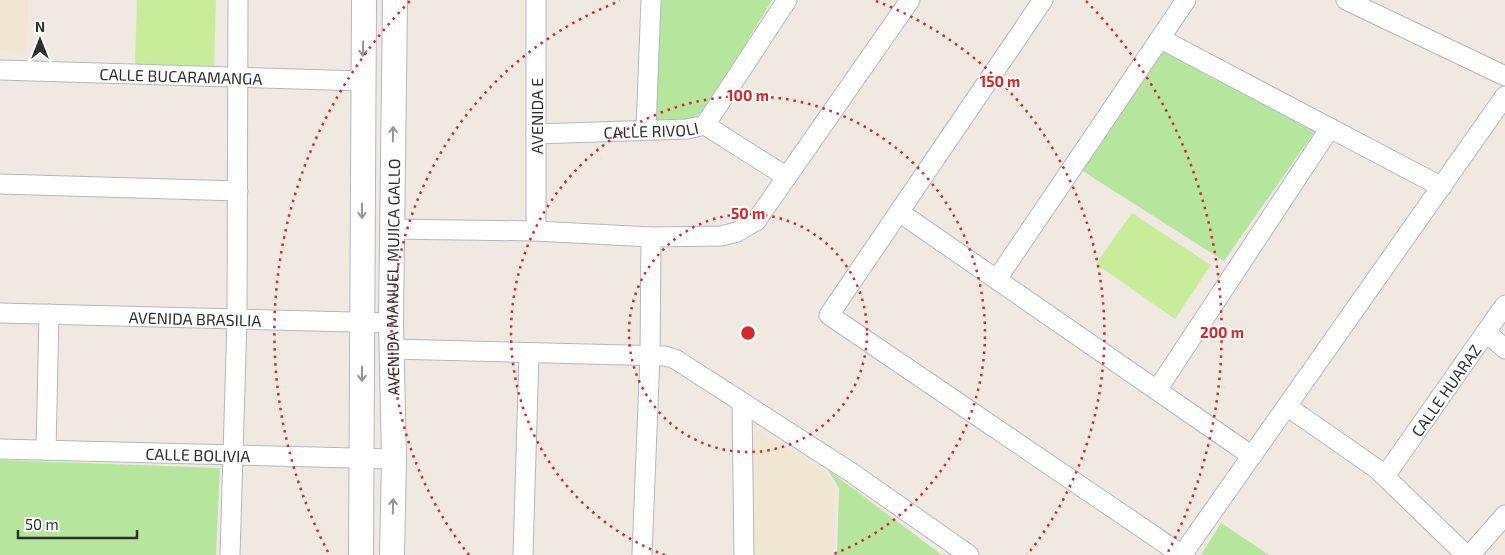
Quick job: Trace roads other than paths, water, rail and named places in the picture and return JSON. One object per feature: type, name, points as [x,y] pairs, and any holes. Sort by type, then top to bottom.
[{"type":"street","points":[[230,555],[237,319],[238,0]]},
{"type":"street","name":"AVENIDA MANUEL MUJICA GALLO","points":[[361,555],[364,0]]},
{"type":"street","name":"AVENIDA MANUEL MUJICA GALLO","points":[[392,555],[394,459],[391,323],[395,0]]},
{"type":"street","name":"AVENIDA E","points":[[536,0],[536,232]]},
{"type":"street","points":[[646,130],[651,0]]},
{"type":"street","name":"CALLE RIVOLI","points":[[536,134],[687,129],[705,125],[787,0]]},
{"type":"street","points":[[392,229],[651,237],[720,236],[737,232],[756,221],[910,0]]},
{"type":"street","points":[[1042,0],[829,315],[1182,555],[1288,407],[1505,96]]},
{"type":"street","points":[[997,279],[1162,39],[1186,0]]},
{"type":"street","points":[[1346,0],[1505,76]]},
{"type":"street","points":[[1162,39],[1442,187]]},
{"type":"street","name":"CALLE BUCARAMANGA","points":[[0,70],[363,81]]},
{"type":"street","points":[[705,125],[787,178]]},
{"type":"street","points":[[1157,390],[1330,128]]},
{"type":"street","points":[[0,184],[238,191]]},
{"type":"street","points":[[900,212],[1252,456]]},
{"type":"street","points":[[642,555],[650,355],[651,237]]},
{"type":"street","name":"CALLE HUARAZ","points":[[1385,476],[1505,305]]},
{"type":"street","name":"AVENIDA BRASILIA","points":[[0,313],[391,323]]},
{"type":"street","points":[[46,450],[48,314]]},
{"type":"street","points":[[1486,332],[1505,349]]},
{"type":"street","points":[[391,350],[665,356],[675,360],[852,473],[969,555]]},
{"type":"street","points":[[523,555],[529,354]]},
{"type":"street","points":[[742,403],[744,555]]},
{"type":"street","points":[[1288,407],[1385,476],[1468,555],[1505,515]]},
{"type":"street","name":"CALLE BOLIVIA","points":[[0,449],[394,459]]}]
